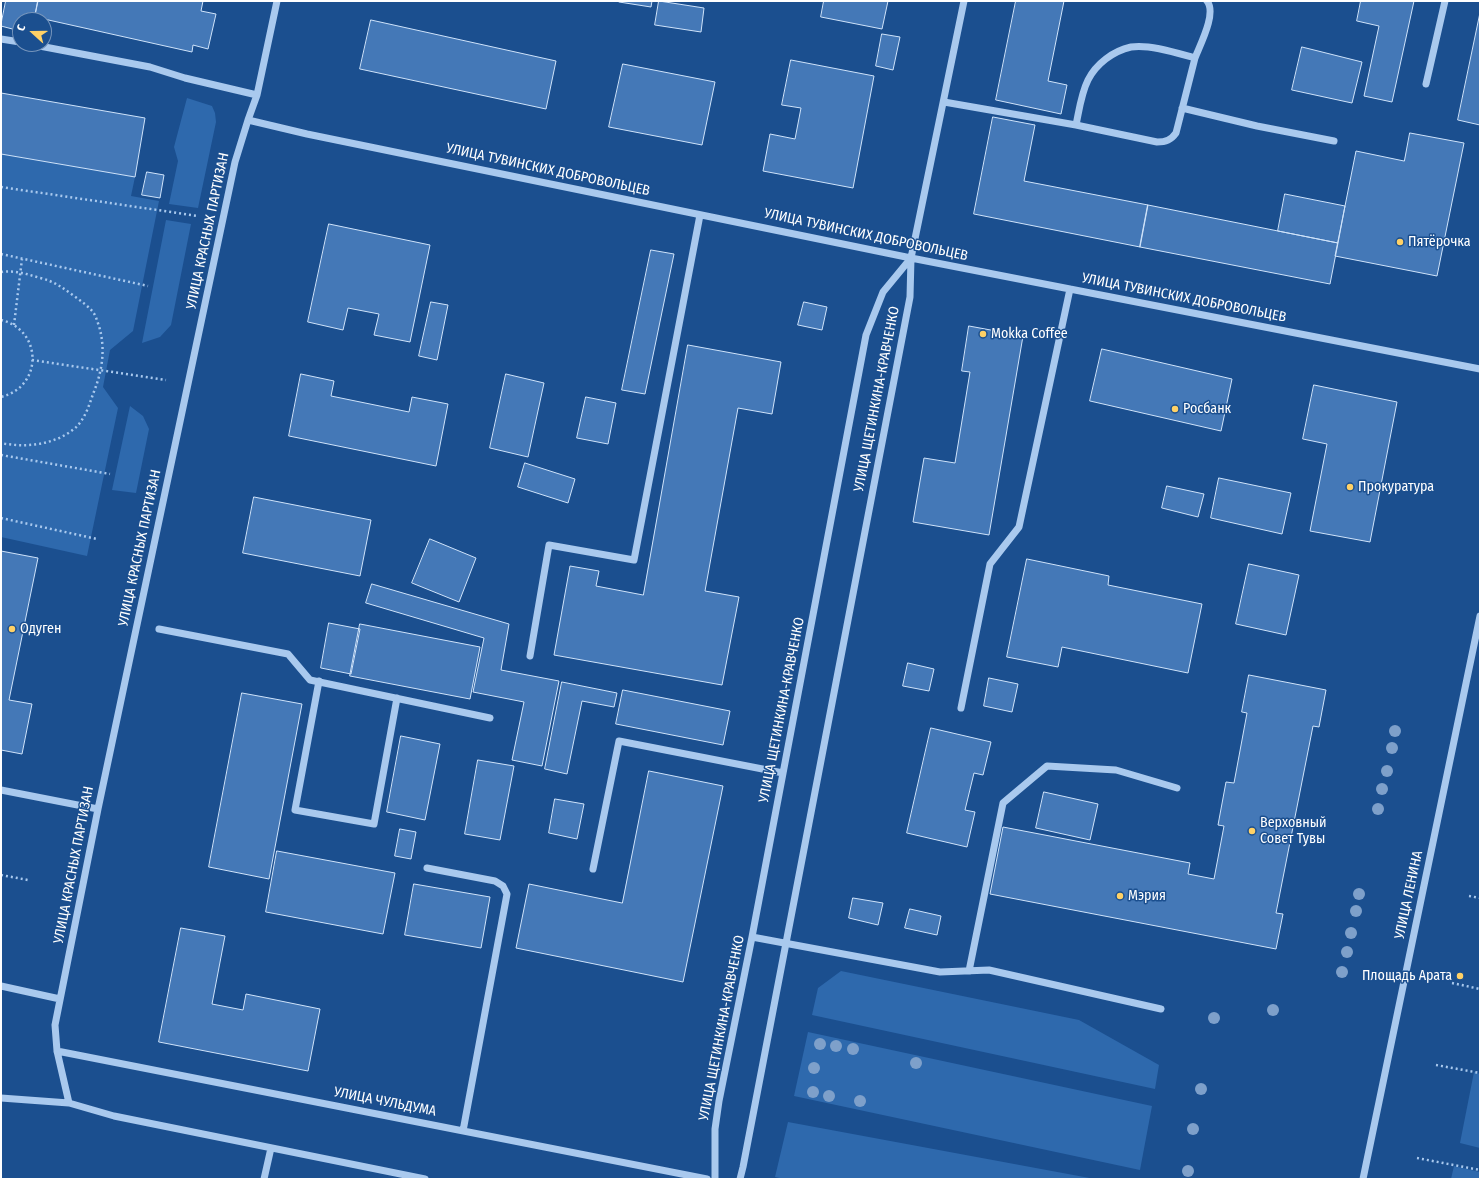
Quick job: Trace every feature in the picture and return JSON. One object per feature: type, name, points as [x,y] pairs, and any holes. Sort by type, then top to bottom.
[{"type":"street","name":"УЛИЦА КРАСНЫХ ПАРТИЗАН","points":[[69,1103],[57,1050],[55,1025],[98,809],[234,170],[248,120],[257,95],[277,1]]},
{"type":"street","name":"УЛИЦА ЩЕТИНКИНА-КРАВЧЕНКО","points":[[740,1179],[908,305],[912,258],[964,1]]},
{"type":"street","points":[[944,102],[1076,125],[1157,142],[1164,142],[1169,140],[1176,133],[1195,58],[1210,12],[1207,1]]},
{"type":"street","points":[[1426,84],[1446,1]]},
{"type":"street","points":[[1,39],[12,41]]},
{"type":"street","points":[[1076,125],[1088,81],[1099,65],[1113,54],[1131,47],[1171,51],[1195,58]]},
{"type":"street","points":[[52,48],[150,67],[185,78],[257,95]]},
{"type":"street","points":[[1182,108],[1257,126],[1334,141]]},
{"type":"street","name":"УЛИЦА ТУВИНСКИХ ДОБРОВОЛЬЦЕВ","points":[[248,120],[912,258],[1480,369]]},
{"type":"street","points":[[530,656],[549,545],[634,560],[700,215]]},
{"type":"street","name":"УЛИЦА ЩЕТИНКИНА-КРАВЧЕНКО","points":[[715,1179],[715,1129],[719,1101],[752,937],[866,335],[883,292],[912,258]]},
{"type":"street","points":[[961,708],[990,564],[1019,527],[1070,289]]},
{"type":"street","name":"УЛИЦА ЛЕНИНА","points":[[1363,1179],[1480,616]]},
{"type":"street","points":[[159,629],[288,654],[310,680],[490,718]]},
{"type":"street","points":[[319,681],[295,810],[374,824],[397,698]]},
{"type":"street","points":[[593,869],[619,741],[783,773]]},
{"type":"street","points":[[969,971],[1003,803],[1047,766],[1116,770],[1177,788]]},
{"type":"street","points":[[1,790],[98,809]]},
{"type":"street","points":[[427,868],[496,882],[503,886],[507,894],[463,1131]]},
{"type":"street","points":[[752,937],[940,972],[989,970],[1161,1009]]},
{"type":"street","points":[[1,986],[60,999]]},
{"type":"street","name":"УЛИЦА ЧУЛЬДУМА","points":[[57,1050],[707,1179]]},
{"type":"street","points":[[1,1098],[69,1103],[114,1116],[425,1179]]},
{"type":"street","points":[[264,1179],[271,1148]]},
{"type":"path","points":[[1,187],[198,216]]},
{"type":"path","points":[[1,254],[148,286]]},
{"type":"path","points":[[14,325],[22,259]]},
{"type":"path","points":[[1,272],[20,272],[56,283],[88,307],[96,318],[102,338],[103,354],[100,370],[88,406],[75,428],[58,438],[40,443],[14,446],[1,444]]},
{"type":"path","points":[[1,320],[14,325],[26,337],[32,348],[32,360],[29,374],[22,385],[8,395],[1,397]]},
{"type":"path","points":[[32,360],[166,380]]},
{"type":"path","points":[[1,455],[110,474]]},
{"type":"path","points":[[1,518],[97,539]]},
{"type":"path","points":[[1,875],[28,880]]},
{"type":"path","points":[[1469,896],[1480,898]]},
{"type":"path","points":[[1452,983],[1480,989]]},
{"type":"path","points":[[1436,1065],[1480,1073]]},
{"type":"path","points":[[1417,1158],[1480,1170]]},
{"type":"shaded area","points":[[187,98],[212,106],[215,113],[216,122],[198,208],[169,204],[178,161],[174,147]]},
{"type":"shaded area","points":[[1,154],[135,177],[131,196],[159,201],[133,331],[110,350],[103,387],[118,408],[87,556],[1,537]]},
{"type":"shaded area","points":[[166,220],[191,224],[171,325],[160,337],[142,343]]},
{"type":"shaded area","points":[[130,406],[143,416],[149,429],[136,493],[112,490]]},
{"type":"shaded area","points":[[841,971],[1079,1020],[1159,1065],[1155,1089],[812,1015],[818,988]]},
{"type":"shaded area","points":[[808,1032],[1152,1106],[1140,1170],[794,1096]]},
{"type":"shaded area","points":[[1474,1072],[1480,1074],[1480,1148],[1460,1143]]},
{"type":"shaded area","points":[[788,1122],[1095,1179],[784,1179],[775,1177]]},
{"type":"shaded area","points":[[1454,1166],[1480,1172],[1480,1179],[1451,1179]]},
{"type":"building","points":[[6,1],[38,1],[36,12],[12,12],[12,29],[1,26]]},
{"type":"building","points":[[38,1],[203,1],[201,11],[216,14],[208,49],[193,45],[192,52],[52,21],[52,12],[36,12]]},
{"type":"building","points":[[619,1],[652,1],[651,7]]},
{"type":"building","points":[[659,1],[704,8],[701,32],[655,25]]},
{"type":"building","points":[[824,1],[888,1],[882,29],[821,17]]},
{"type":"building","points":[[1016,1],[1064,1],[1048,81],[1067,85],[1061,114],[996,100]]},
{"type":"building","points":[[1361,1],[1414,1],[1392,102],[1364,96],[1379,26],[1357,21]]},
{"type":"building","points":[[1480,13],[1480,125],[1458,120]]},
{"type":"building","points":[[371,20],[556,61],[546,109],[360,69]]},
{"type":"building","points":[[882,34],[900,37],[893,70],[876,66]]},
{"type":"building","points":[[1302,47],[1362,62],[1352,103],[1292,90]]},
{"type":"building","points":[[791,60],[874,76],[853,188],[763,171],[770,134],[795,139],[801,108],[782,105]]},
{"type":"building","points":[[623,64],[715,82],[702,145],[609,127]]},
{"type":"building","points":[[1,93],[145,118],[135,177],[1,154]]},
{"type":"building","points":[[993,117],[1035,125],[1024,181],[1148,205],[1140,247],[974,214]]},
{"type":"building","points":[[1410,133],[1464,143],[1437,276],[1335,256],[1356,151],[1404,161]]},
{"type":"building","points":[[147,172],[164,175],[160,198],[142,195]]},
{"type":"building","points":[[1285,194],[1345,206],[1338,243],[1278,231]]},
{"type":"building","points":[[1148,205],[1338,243],[1330,284],[1140,247]]},
{"type":"building","points":[[329,224],[430,245],[410,342],[374,335],[379,314],[348,308],[343,330],[308,322]]},
{"type":"building","points":[[651,250],[674,254],[645,394],[622,390]]},
{"type":"building","points":[[431,302],[448,305],[437,360],[419,356]]},
{"type":"building","points":[[804,302],[827,307],[822,330],[798,325]]},
{"type":"building","points":[[969,326],[1023,336],[989,535],[913,522],[924,458],[955,463],[970,372],[962,371]]},
{"type":"building","points":[[688,345],[781,362],[772,414],[738,408],[705,591],[739,597],[722,685],[554,655],[570,566],[599,571],[596,586],[643,595]]},
{"type":"building","points":[[1102,349],[1232,379],[1221,431],[1090,401]]},
{"type":"building","points":[[301,374],[334,381],[331,396],[409,412],[412,397],[448,404],[436,466],[289,436]]},
{"type":"building","points":[[506,374],[544,383],[528,457],[490,448]]},
{"type":"building","name":"Прокуратура","points":[[1314,385],[1397,402],[1370,542],[1310,531],[1327,444],[1303,439]]},
{"type":"building","points":[[586,397],[616,403],[608,444],[577,438]]},
{"type":"building","points":[[525,463],[575,479],[568,503],[518,487]]},
{"type":"building","points":[[1219,478],[1291,493],[1282,534],[1211,518]]},
{"type":"building","points":[[1167,486],[1204,494],[1198,517],[1162,508]]},
{"type":"building","points":[[254,497],[371,520],[360,576],[243,553]]},
{"type":"building","points":[[430,539],[476,558],[459,602],[412,583]]},
{"type":"building","name":"Одуген","points":[[1,551],[38,558],[9,700],[32,704],[22,754],[1,750]]},
{"type":"building","points":[[1027,559],[1109,576],[1108,585],[1202,604],[1188,673],[1062,647],[1058,667],[1007,657]]},
{"type":"building","points":[[1249,564],[1299,575],[1286,635],[1236,624]]},
{"type":"building","points":[[372,584],[509,624],[501,670],[559,681],[542,766],[512,760],[524,702],[473,692],[484,638],[366,603]]},
{"type":"building","points":[[329,623],[360,629],[351,674],[321,668]]},
{"type":"building","points":[[360,624],[480,647],[470,699],[350,676]]},
{"type":"building","points":[[908,663],[934,669],[929,691],[903,686]]},
{"type":"building","points":[[1249,675],[1326,690],[1319,727],[1313,726],[1276,913],[1283,914],[1276,949],[990,894],[1003,827],[1190,863],[1188,874],[1214,879],[1224,826],[1218,825],[1226,782],[1234,783],[1247,713],[1242,712]]},
{"type":"building","points":[[989,678],[1018,684],[1012,712],[984,706]]},
{"type":"building","points":[[562,682],[617,693],[614,707],[582,701],[567,774],[545,769]]},
{"type":"building","points":[[623,690],[730,711],[723,745],[616,724]]},
{"type":"building","points":[[242,693],[302,704],[269,879],[209,867]]},
{"type":"building","points":[[931,728],[991,742],[983,775],[974,773],[965,810],[975,812],[967,847],[907,833]]},
{"type":"building","points":[[401,736],[440,744],[425,820],[387,812]]},
{"type":"building","points":[[478,760],[514,766],[500,840],[465,834]]},
{"type":"building","points":[[649,771],[723,786],[683,982],[516,948],[529,884],[622,903]]},
{"type":"building","points":[[1044,792],[1098,804],[1090,840],[1036,828]]},
{"type":"building","points":[[555,799],[584,804],[577,839],[549,833]]},
{"type":"building","points":[[400,829],[416,832],[411,859],[395,856]]},
{"type":"building","points":[[277,851],[395,873],[383,934],[266,912]]},
{"type":"building","points":[[414,884],[490,897],[481,948],[405,935]]},
{"type":"building","points":[[853,898],[883,903],[878,925],[849,918]]},
{"type":"building","points":[[910,909],[941,916],[937,935],[905,928]]},
{"type":"building","points":[[181,928],[225,936],[212,1004],[243,1010],[246,994],[320,1009],[308,1071],[159,1042]]},
{"type":"place","name":"Пятёрочка","points":[[1400,242]]},
{"type":"place","name":"Mokka Coffee","points":[[983,334]]},
{"type":"place","name":"Росбанк","points":[[1175,409]]},
{"type":"place","name":"Прокуратура","points":[[1350,487]]},
{"type":"place","name":"Одуген","points":[[12,629]]},
{"type":"place","name":"Верховный Совет Тувы","points":[[1252,831]]},
{"type":"place","name":"Мэрия","points":[[1120,896]]},
{"type":"place","name":"Площадь Арата","points":[[1460,976]]}]
